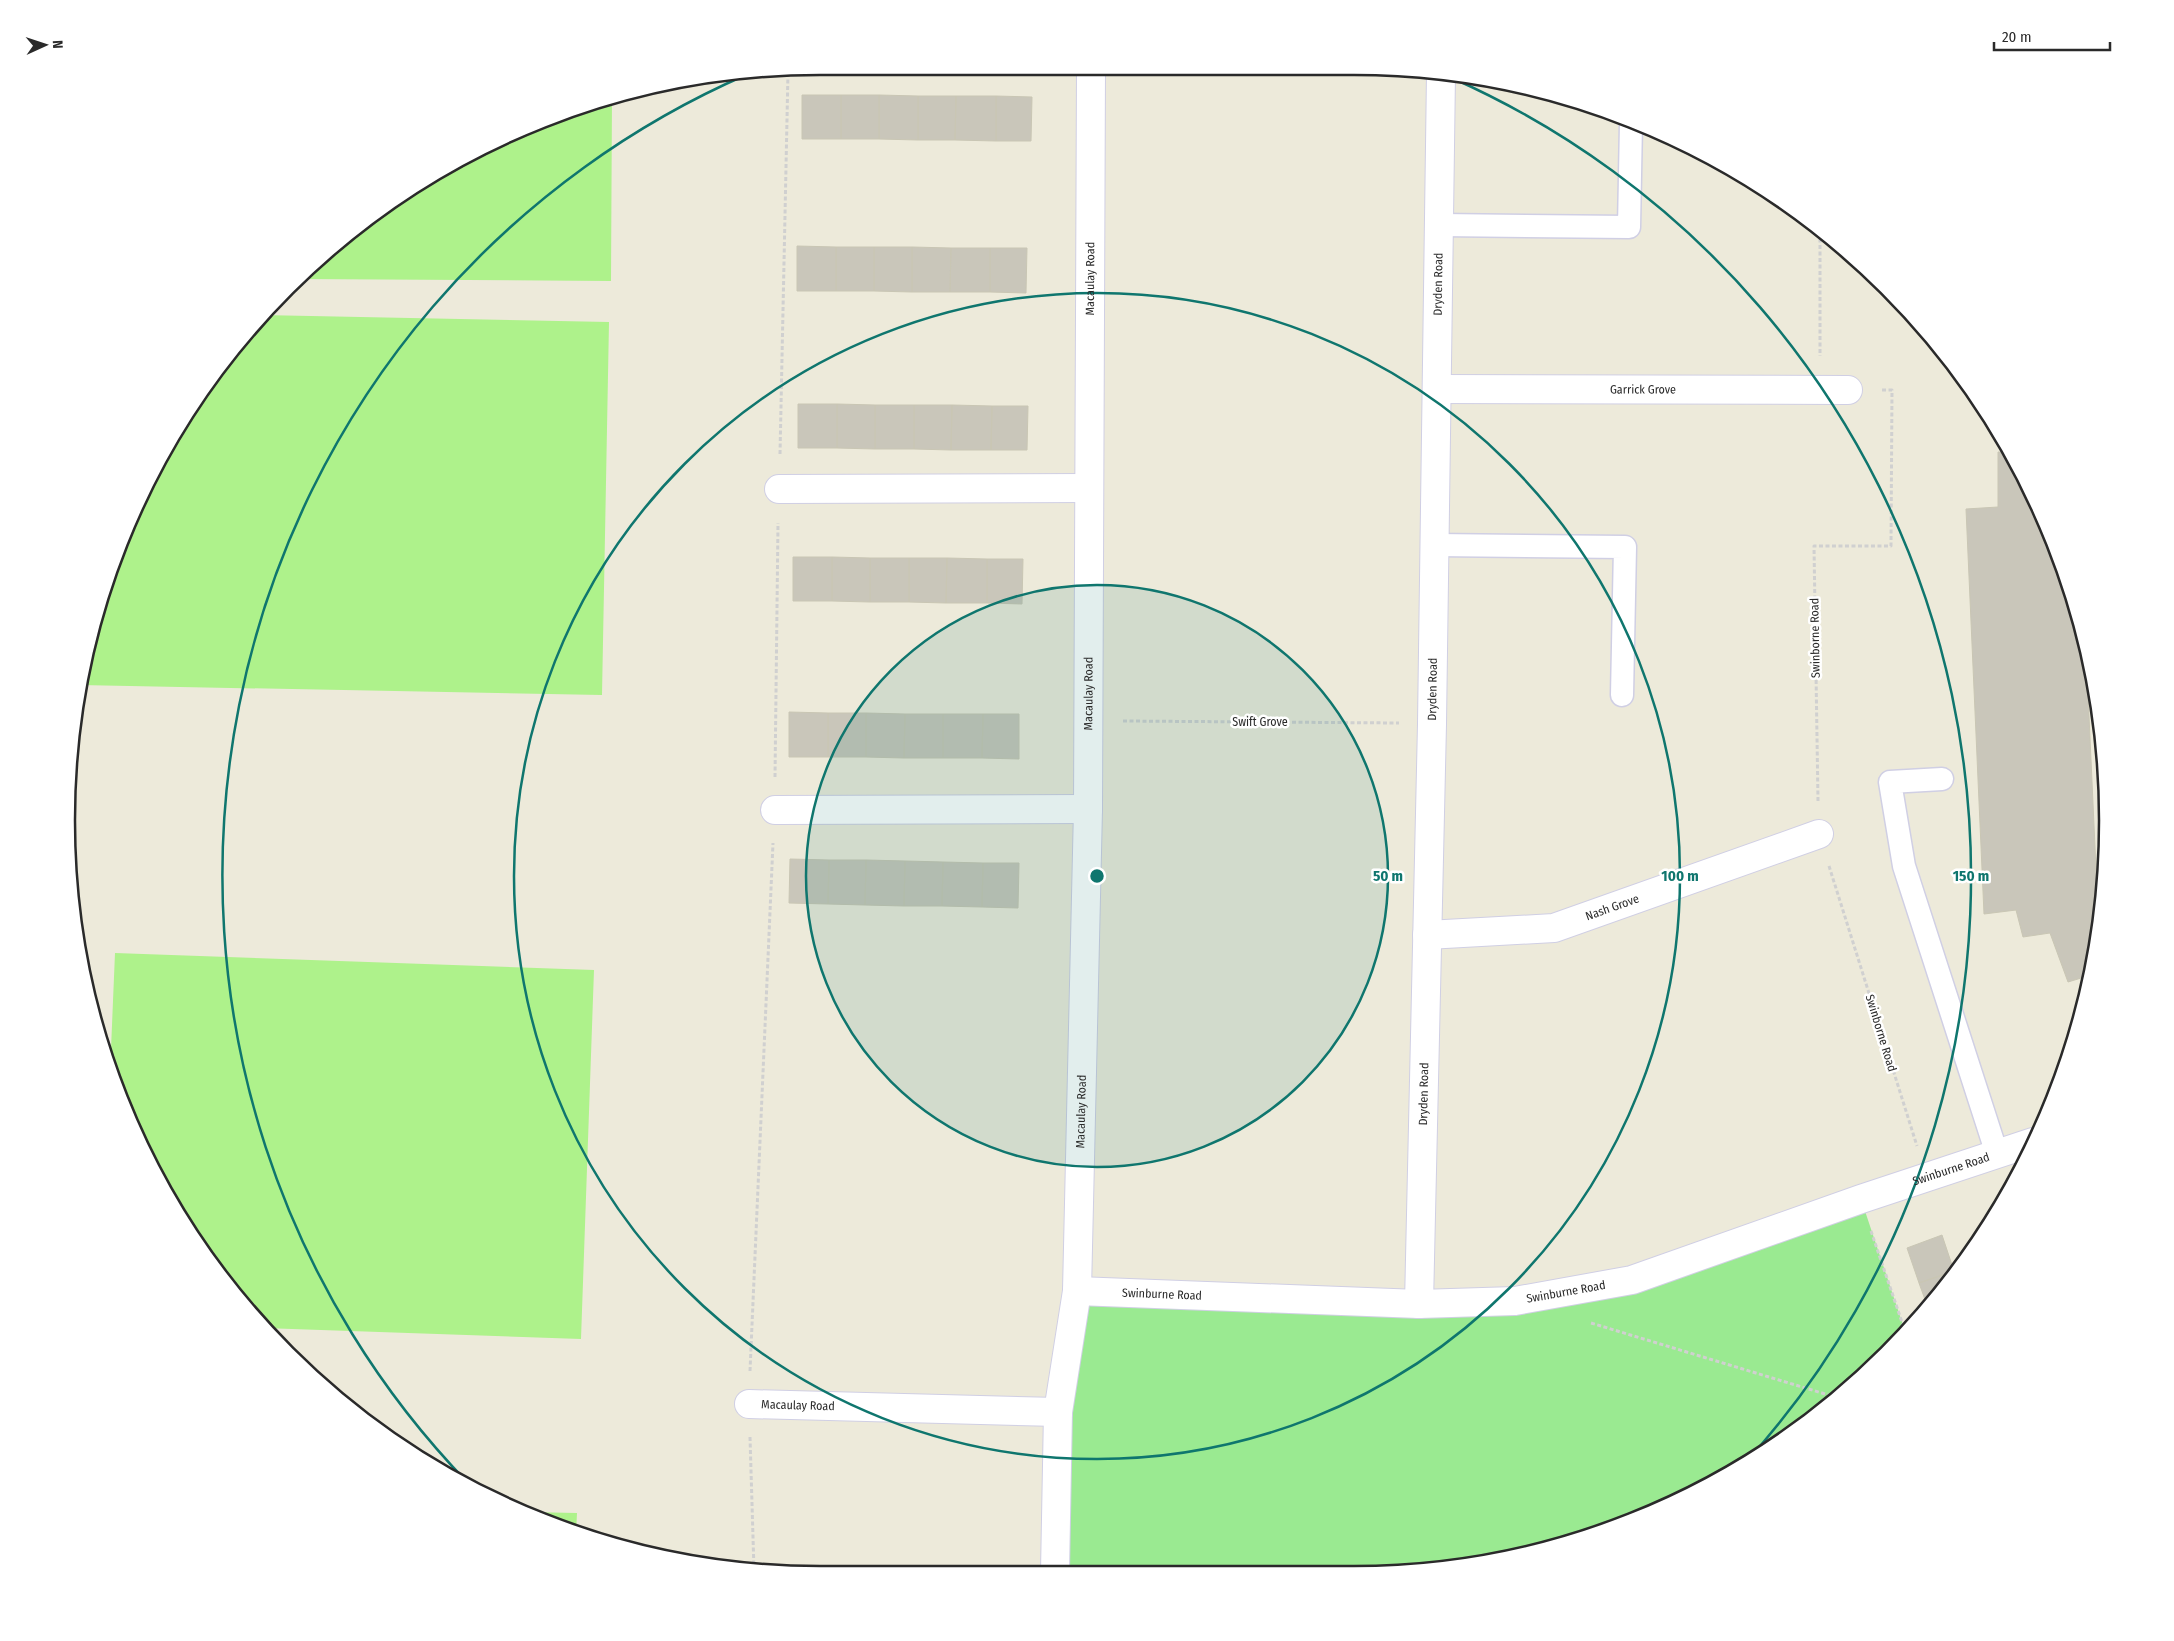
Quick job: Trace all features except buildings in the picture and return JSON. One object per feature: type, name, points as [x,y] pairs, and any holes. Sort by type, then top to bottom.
[{"type":"street","name":"Macaulay Road","points":[[1055,1566],[1058,1412],[1077,1291],[1088,809],[1091,75]]},
{"type":"street","name":"Dryden Road","points":[[1419,1304],[1432,724],[1441,80]]},
{"type":"street","name":"Garrick Grove","points":[[1438,389],[1848,390]]},
{"type":"street","points":[[779,490],[1088,488]]},
{"type":"street","points":[[775,810],[1088,809]]},
{"type":"street","name":"Nash Grove","points":[[1427,935],[1554,928],[1819,834]]},
{"type":"street","name":"Swinburne Road","points":[[1077,1291],[1419,1304],[1515,1301],[1632,1280],[1861,1199],[2024,1145]]},
{"type":"street","name":"Macaulay Road","points":[[749,1404],[1058,1412]]},
{"type":"lane","points":[[1440,225],[1629,227],[1631,129]]},
{"type":"lane","points":[[1435,545],[1625,547],[1622,695]]},
{"type":"lane","points":[[1942,779],[1890,782],[1904,866],[1997,1154]]},
{"type":"path","points":[[1820,240],[1820,362]]},
{"type":"path","name":"Swinborne Road","points":[[1848,390],[1892,390],[1891,546],[1814,546],[1819,834],[1926,1178]]},
{"type":"path","name":"Swift Grove","points":[[1088,721],[1432,724]]},
{"type":"path","points":[[1861,1199],[1903,1324]]},
{"type":"path","points":[[1581,1320],[1828,1395]]},
{"type":"green space","points":[[612,105],[611,281],[308,279],[367,229],[406,201],[448,175],[491,152],[535,132]]},
{"type":"green space","points":[[273,315],[609,322],[602,695],[87,685],[100,628],[115,581],[132,535],[152,491],[175,448],[201,406],[229,367]]},
{"type":"green space","points":[[115,953],[594,970],[581,1339],[275,1328],[229,1274],[201,1235],[175,1193],[152,1150],[132,1106],[111,1048]]},
{"type":"green space","points":[[1861,1199],[1903,1324],[1881,1348],[1845,1381],[1807,1412],[1768,1440],[1726,1466],[1683,1489],[1639,1509],[1546,1541],[1499,1552],[1451,1560],[1402,1564],[1354,1566],[1055,1566],[1077,1291],[1419,1304],[1632,1280]]},
{"type":"green space","points":[[544,1512],[577,1513],[576,1524]]}]
